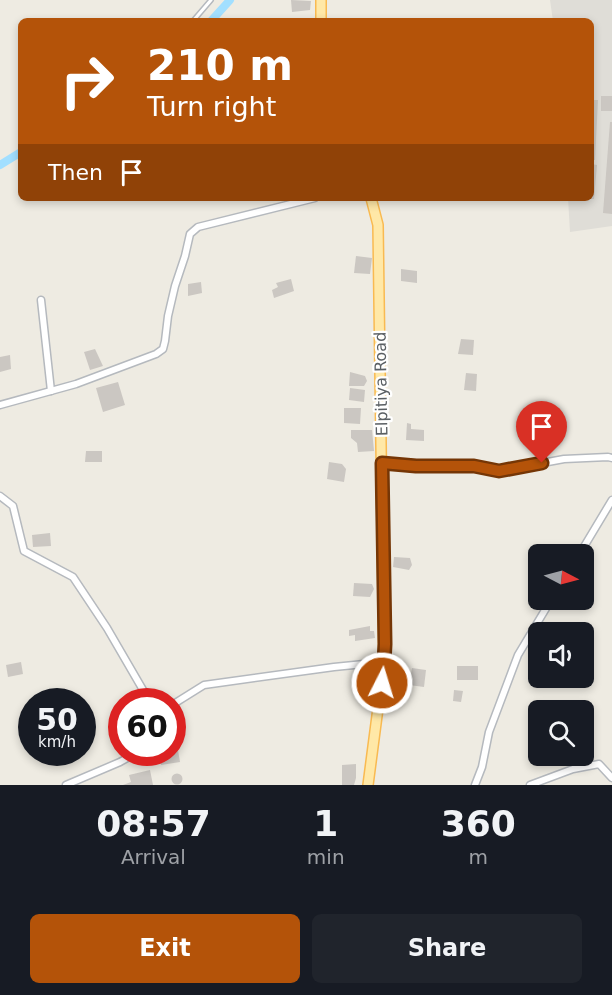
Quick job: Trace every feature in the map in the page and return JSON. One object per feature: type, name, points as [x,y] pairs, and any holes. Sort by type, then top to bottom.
[{"type":"main road","points":[[321,0],[321,18]]},
{"type":"main road","name":"Elpitiya Road","points":[[368,785],[384,662],[378,225],[372,201]]},
{"type":"street","points":[[0,405],[76,384],[156,354],[163,349],[175,286],[190,234],[194,229],[303,201]]},
{"type":"street","points":[[41,300],[51,391]]},
{"type":"street","points":[[382,463],[416,466],[474,466],[499,471],[564,459],[608,457],[612,459]]},
{"type":"street","points":[[0,496],[13,506],[24,551],[73,578],[107,628],[142,688]]},
{"type":"street","points":[[586,544],[612,500]]},
{"type":"street","points":[[475,785],[482,767],[489,732],[518,655],[545,610]]},
{"type":"street","points":[[186,697],[204,686],[384,662]]},
{"type":"street","points":[[530,785],[573,769],[599,764],[612,778]]},
{"type":"street","points":[[66,785],[111,766]]},
{"type":"lane","points":[[196,18],[211,0]]},
{"type":"shaded area","points":[[550,0],[612,0],[612,226],[570,232],[568,201],[594,201],[594,18],[553,18]]},
{"type":"building","points":[[291,0],[311,1],[310,10],[292,12]]},
{"type":"building","points":[[601,96],[612,96],[612,111],[601,111]]},
{"type":"building","points":[[594,100],[598,100],[595,160]]},
{"type":"building","points":[[610,122],[612,122],[612,214],[603,213]]},
{"type":"building","points":[[594,164],[597,165],[594,199]]},
{"type":"building","points":[[356,256],[372,258],[370,274],[354,273]]},
{"type":"building","points":[[401,269],[417,271],[417,283],[401,281]]},
{"type":"building","points":[[291,279],[294,291],[274,298],[272,290],[278,287],[276,283]]},
{"type":"building","points":[[201,282],[202,293],[188,296],[188,284]]},
{"type":"building","points":[[461,339],[474,340],[473,355],[458,354]]},
{"type":"building","points":[[95,349],[103,366],[90,370],[84,352]]},
{"type":"building","points":[[10,355],[11,369],[0,372],[0,357]]},
{"type":"building","points":[[350,372],[365,376],[367,381],[364,386],[349,386]]},
{"type":"building","points":[[466,373],[477,374],[476,391],[464,390]]},
{"type":"building","points":[[118,382],[125,405],[103,412],[96,388]]},
{"type":"building","points":[[350,388],[365,390],[364,402],[349,400]]},
{"type":"building","points":[[344,408],[361,408],[360,424],[344,423]]},
{"type":"building","points":[[407,423],[411,424],[411,429],[424,430],[424,441],[406,440]]},
{"type":"building","points":[[351,430],[372,430],[374,451],[358,452],[357,443],[351,438]]},
{"type":"building","points":[[86,451],[102,451],[102,462],[85,462]]},
{"type":"building","points":[[329,462],[342,464],[346,469],[344,482],[327,479]]},
{"type":"building","points":[[50,533],[51,546],[33,547],[32,535]]},
{"type":"building","points":[[394,557],[410,558],[412,565],[409,570],[393,567]]},
{"type":"building","points":[[354,583],[372,584],[374,589],[370,597],[353,596]]},
{"type":"building","points":[[370,626],[370,631],[374,631],[375,638],[355,641],[355,635],[349,636],[349,630]]},
{"type":"building","points":[[21,662],[23,674],[8,677],[6,665]]},
{"type":"building","points":[[457,666],[478,666],[478,680],[457,680]]},
{"type":"building","points":[[412,668],[426,670],[424,687],[409,685]]},
{"type":"building","points":[[454,690],[463,691],[461,702],[453,701]]},
{"type":"building","points":[[356,764],[354,785],[342,785],[342,765]]},
{"type":"building","points":[[150,770],[153,785],[123,785],[131,782],[129,775]]},
{"type":"building","points":[[177,773],[183,779],[177,785],[171,779]]},
{"type":"waterway","points":[[214,18],[230,0]]},
{"type":"waterway","points":[[0,165],[18,154]]},
{"type":"route","points":[[382,683],[385,644],[382,463],[416,466],[474,466],[499,471],[542,463]]}]
